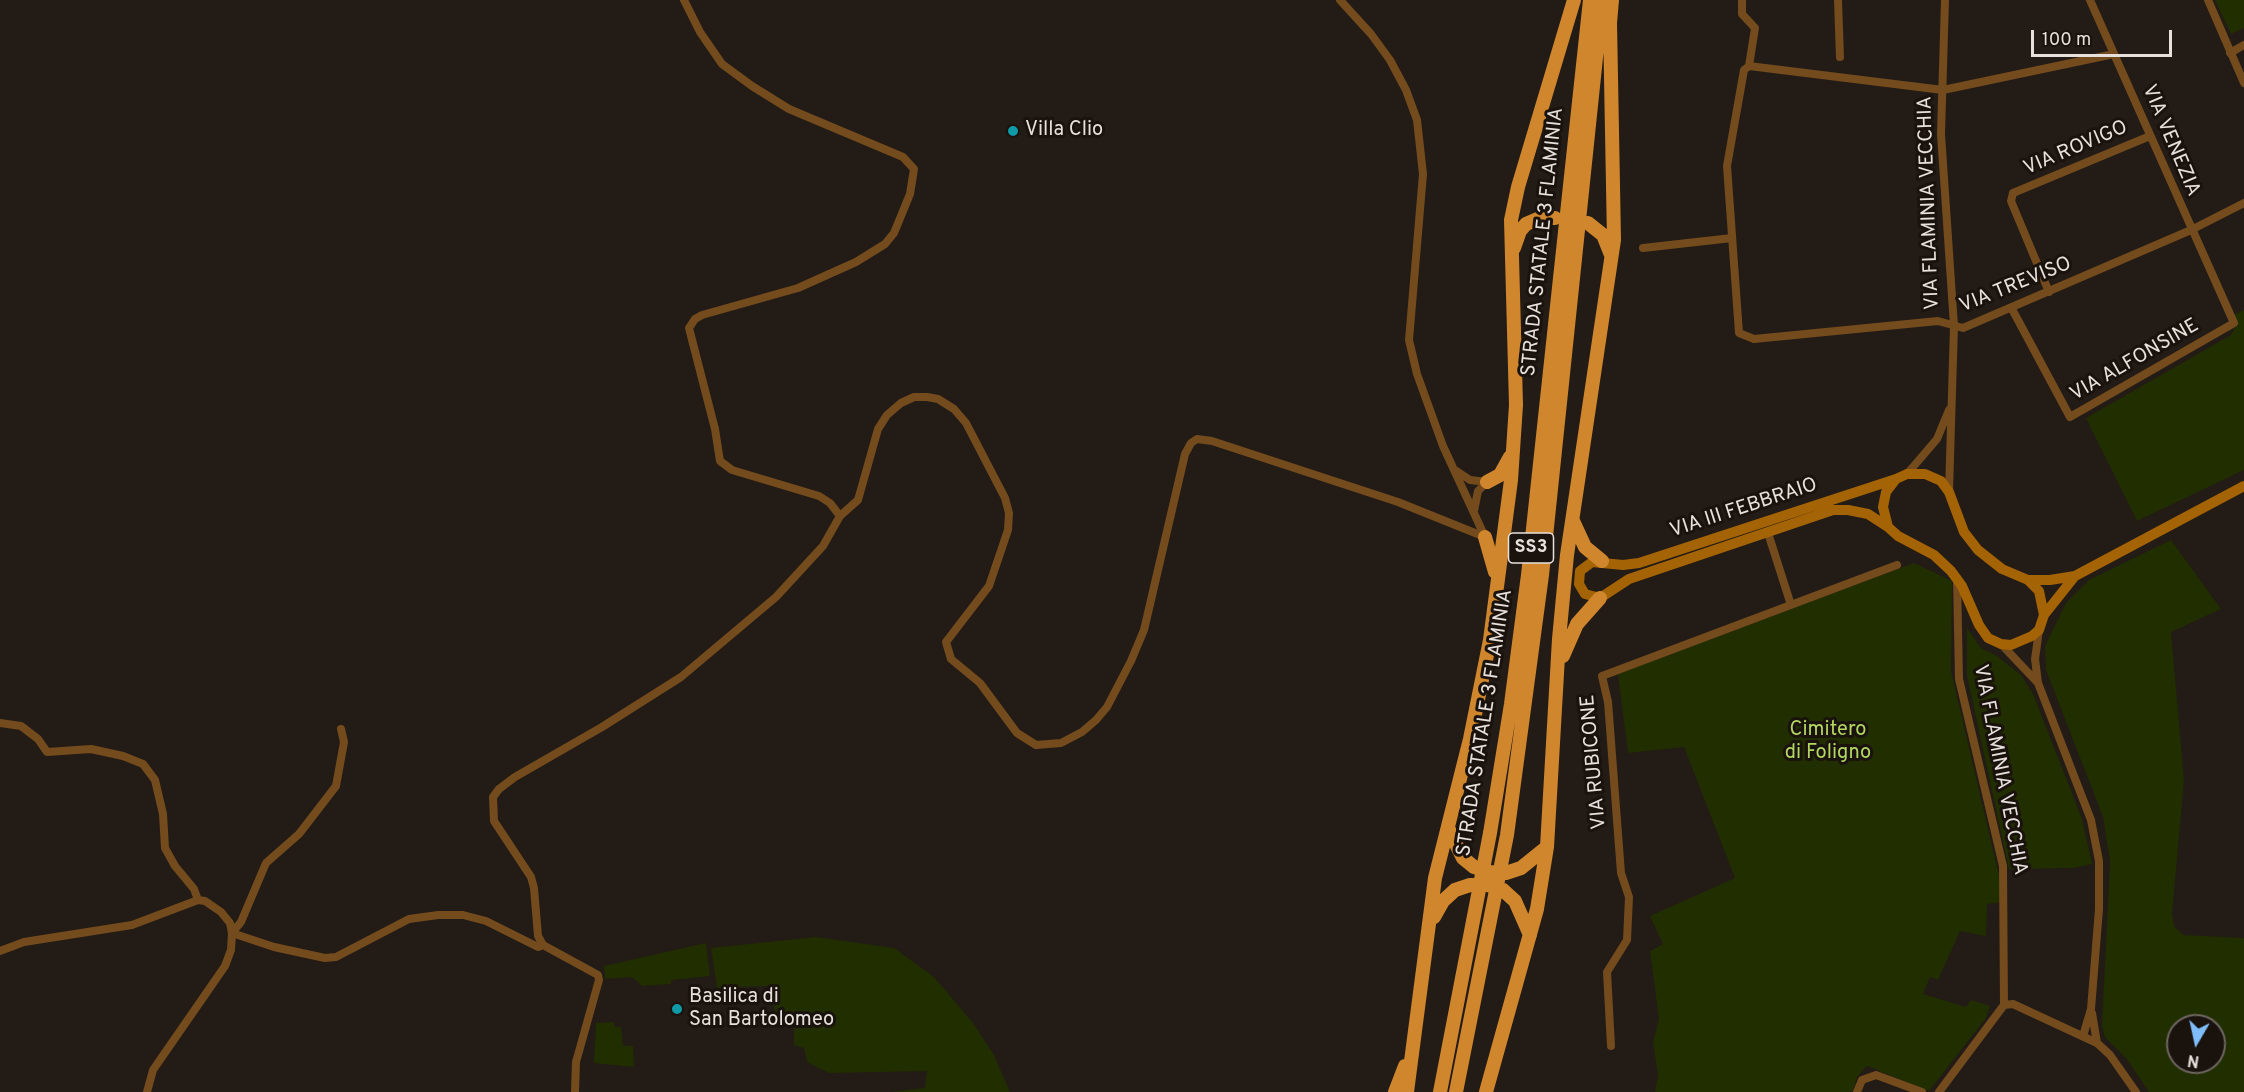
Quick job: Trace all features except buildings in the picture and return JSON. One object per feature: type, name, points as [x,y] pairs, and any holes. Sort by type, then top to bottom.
[{"type":"highway","points":[[1407,1092],[1410,1053],[1431,926],[1435,878],[1470,739],[1497,589],[1514,438],[1511,226],[1518,187],[1574,0]]},
{"type":"highway","name":"STRADA STATALE 3 FLAMINIA","points":[[1440,1092],[1490,833],[1511,704],[1529,563],[1590,0]]},
{"type":"highway","name":"STRADA STATALE 3 FLAMINIA","points":[[1456,1092],[1507,835],[1537,607],[1602,0]]},
{"type":"highway","points":[[1486,1092],[1530,935],[1541,890],[1547,847],[1557,679],[1572,515],[1615,230],[1610,23],[1612,0]]},
{"type":"highway","points":[[1511,260],[1522,228],[1536,219],[1555,218]]},
{"type":"highway","points":[[1588,223],[1603,235],[1611,257]]},
{"type":"highway","points":[[1487,482],[1503,471],[1514,438]]},
{"type":"highway","points":[[1572,515],[1581,541],[1590,553],[1602,561]]},
{"type":"highway","points":[[1485,537],[1493,556],[1497,589]]},
{"type":"highway","points":[[1557,679],[1570,636],[1600,598]]},
{"type":"highway","points":[[1448,828],[1460,853],[1473,867],[1488,872],[1512,872],[1531,862],[1547,847]]},
{"type":"highway","points":[[1431,926],[1437,909],[1455,890],[1470,885],[1488,885],[1506,892],[1520,908],[1530,935]]},
{"type":"highway","points":[[1395,1092],[1410,1053]]},
{"type":"main road","name":"VIA FLAMINIA VECCHIA","points":[[1896,479],[1907,474]]},
{"type":"main road","points":[[1907,474],[1934,477],[1949,492]]},
{"type":"main road","points":[[1888,527],[1883,514],[1884,500],[1896,479]]},
{"type":"main road","name":"VIA III FEBBRAIO","points":[[1602,561],[1623,565],[1639,563],[1896,479]]},
{"type":"main road","points":[[2028,580],[2050,580],[2075,576],[2244,486]]},
{"type":"main road","name":"VIA FLAMINIA VECCHIA","points":[[1949,492],[1964,532],[1978,550],[1992,563],[2028,580]]},
{"type":"main road","name":"VIA FLAMINIA VECCHIA","points":[[1600,598],[1629,579],[1839,509],[1868,514],[1898,536],[1934,555],[1957,578],[1982,632],[2001,644],[2019,644],[2039,630],[2044,615]]},
{"type":"main road","points":[[1600,598],[1584,593],[1579,586],[1578,577],[1587,564],[1602,561]]},
{"type":"main road","points":[[2044,615],[2075,576]]},
{"type":"main road","points":[[2028,580],[2042,598],[2044,615]]},
{"type":"street","points":[[684,0],[700,32],[722,64],[752,86],[789,109],[903,157],[913,167],[914,178],[910,194],[895,230],[885,244],[855,262],[798,288],[702,315],[695,319],[689,328],[715,429],[720,461],[732,470],[819,496],[830,503],[840,516]]},
{"type":"street","points":[[1340,0],[1386,54],[1406,90],[1417,120],[1423,174],[1409,340],[1417,374],[1452,468],[1485,537]]},
{"type":"street","name":"VIA TREVISO","points":[[1742,0],[1742,14],[1755,28],[1749,66],[1744,70],[1727,166],[1739,333],[1746,338],[1938,321],[1963,328],[2012,309],[2191,230],[2244,203]]},
{"type":"street","points":[[1838,0],[1840,57]]},
{"type":"street","name":"VIA FLAMINIA VECCHIA","points":[[1945,0],[1941,134],[1953,326],[1949,492]]},
{"type":"street","name":"VIA VENEZIA","points":[[2090,0],[2191,230]]},
{"type":"street","points":[[2208,0],[2244,83]]},
{"type":"street","points":[[2230,53],[2244,45]]},
{"type":"street","points":[[1749,66],[1943,90],[2114,54]]},
{"type":"street","name":"VIA ROVIGO","points":[[2049,292],[2011,201],[2013,193],[2150,136]]},
{"type":"street","name":"VIA ALFONSINE","points":[[2012,309],[2070,417],[2234,323],[2191,230]]},
{"type":"street","points":[[1643,248],[1732,238]]},
{"type":"street","points":[[575,1092],[576,1062],[599,980],[594,972],[543,945],[538,936],[531,877],[494,821],[493,797],[499,789],[515,777],[602,728],[681,677],[776,597],[823,546],[840,516],[855,504],[860,495],[876,435],[885,418],[895,407],[910,398],[927,397],[944,402],[961,416],[1005,498],[1009,513],[1008,530],[989,586],[951,633],[946,642],[947,651],[951,659],[993,699],[1017,733],[1036,745],[1049,746],[1082,732],[1096,720],[1107,707],[1131,661],[1144,630],[1185,454],[1191,442],[1212,441],[1398,502],[1485,537]]},
{"type":"street","name":"VIA FLAMINIA VECCHIA","points":[[1907,474],[1937,439],[1952,404]]},
{"type":"street","points":[[1452,468],[1465,478],[1487,482],[1476,496],[1474,514]]},
{"type":"street","points":[[1768,533],[1791,605]]},
{"type":"street","name":"VIA RUBICONE","points":[[1611,1046],[1607,972],[1627,940],[1629,897],[1621,873],[1608,702],[1602,676],[1897,565]]},
{"type":"street","name":"VIA FLAMINIA VECCHIA","points":[[1957,578],[1959,679],[2003,866],[2004,1005]]},
{"type":"street","name":"VIA FLAMINIA VECCHIA","points":[[2039,630],[2035,659],[2038,683],[2091,820],[2099,861],[2099,909],[2091,1009],[2083,1036]]},
{"type":"street","name":"VIA FLAMINIA VECCHIA","points":[[2001,644],[2038,683]]},
{"type":"street","points":[[0,723],[21,726],[38,739],[46,752],[91,749],[123,756],[144,764],[155,780],[163,814],[165,848],[175,866],[194,889],[198,900]]},
{"type":"street","points":[[232,933],[241,922],[266,863],[299,834],[336,786],[344,752],[341,729]]},
{"type":"street","points":[[0,951],[24,942],[132,925],[198,900],[205,901],[221,912],[230,922],[232,933],[231,950],[225,966],[153,1070],[147,1092]]},
{"type":"street","points":[[232,933],[274,947],[325,958],[336,957],[409,919],[438,915],[463,915],[486,921],[538,948],[543,945]]},
{"type":"street","points":[[1939,1092],[2004,1005],[2013,1004],[2097,1043],[2110,1055],[2136,1092]]},
{"type":"street","name":"VIA FLAMINIA VECCHIA","points":[[2091,1009],[2097,1043]]},
{"type":"street","points":[[1857,1092],[1862,1080],[1876,1075],[1922,1092]]},
{"type":"green space","points":[[2215,0],[2244,0],[2244,28],[2231,34]]},
{"type":"green space","points":[[2244,310],[2244,470],[2137,521],[2086,418],[2231,335],[2236,325],[2233,315]]},
{"type":"green space","points":[[2171,540],[2221,609],[2171,632],[2184,780],[2172,914],[2174,926],[2183,935],[2244,938],[2244,1092],[2149,1092],[2126,1058],[2105,1037],[2102,1026],[2110,861],[2103,817],[2046,670],[2045,646],[2066,603],[2089,580]]},
{"type":"green space","name":"Cimitero di Foligno","points":[[1914,563],[1952,581],[1951,671],[2000,880],[2001,902],[1987,904],[1986,936],[1960,931],[1938,980],[1930,977],[1923,994],[1966,1007],[1971,1000],[1990,1006],[1986,1018],[1929,1091],[1867,1066],[1857,1077],[1853,1091],[1846,1092],[1655,1092],[1658,1075],[1653,1042],[1659,1019],[1650,951],[1663,944],[1650,916],[1735,878],[1684,747],[1628,753],[1618,674]]},
{"type":"green space","points":[[1967,628],[1981,648],[1997,656],[2021,675],[2033,694],[2082,819],[2092,864],[2074,868],[2009,869],[1967,676]]},
{"type":"green space","points":[[816,937],[894,948],[934,977],[973,1023],[994,1055],[1010,1092],[892,1092],[925,1088],[927,1071],[829,1073],[807,1062],[804,1048],[794,1045],[794,1018],[775,1012],[769,986],[717,988],[711,948]]},
{"type":"green space","points":[[706,943],[710,976],[671,980],[671,984],[642,986],[632,977],[605,979],[604,966]]},
{"type":"green space","points":[[614,1022],[615,1027],[621,1027],[623,1046],[633,1046],[634,1067],[594,1063],[596,1023]]},
{"type":"place","name":"Villa Clio","points":[[1013,131]]},
{"type":"place","name":"Basilica di San Bartolomeo","points":[[677,1009]]}]
